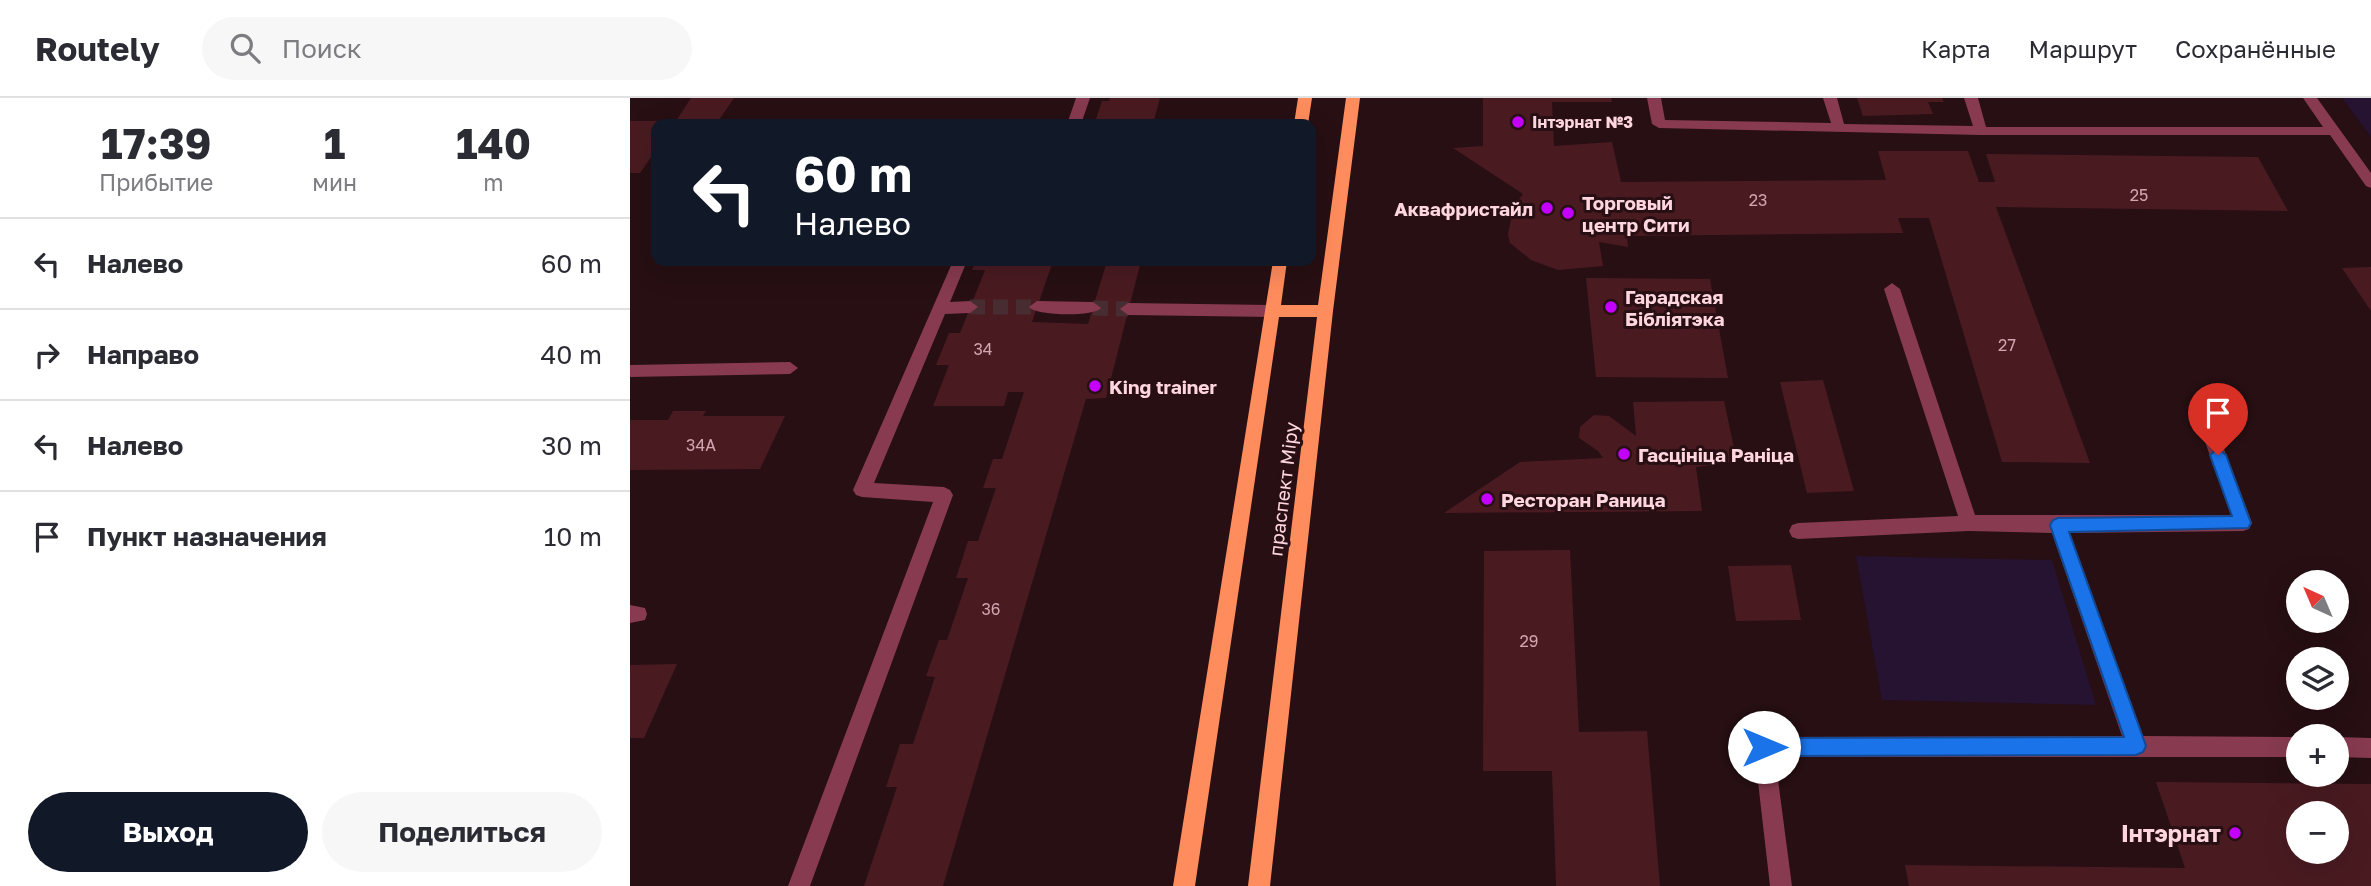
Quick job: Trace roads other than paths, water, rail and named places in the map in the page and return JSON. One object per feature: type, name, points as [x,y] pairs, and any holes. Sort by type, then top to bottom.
[{"type":"main road","points":[[1302,119],[1305,98]]},
{"type":"main road","name":"праспект Міру","points":[[1259,886],[1325,311],[1353,98]]},
{"type":"main road","name":"праспект Міру","points":[[1185,886],[1279,266]]},
{"type":"main road","points":[[1272,311],[1325,311]]},
{"type":"lane","points":[[1076,119],[1083,98]]},
{"type":"lane","points":[[1654,98],[1659,124],[1981,131],[2334,131]]},
{"type":"lane","points":[[1830,98],[1839,128]]},
{"type":"lane","points":[[1971,98],[1981,131]]},
{"type":"lane","points":[[2310,98],[2371,183]]},
{"type":"lane","points":[[800,886],[944,495],[862,490],[958,266]]},
{"type":"lane","points":[[1892,289],[1969,523]]},
{"type":"lane","points":[[940,308],[970,307]]},
{"type":"lane","points":[[1037,307],[1093,307]]},
{"type":"lane","points":[[1128,309],[1272,311]]},
{"type":"lane","points":[[630,371],[790,368]]},
{"type":"lane","points":[[1798,531],[1969,523],[2243,523],[2210,432]]},
{"type":"lane","points":[[2058,525],[2136,746]]},
{"type":"lane","points":[[1781,886],[1764,747],[2286,747]]},
{"type":"lane","points":[[2349,747],[2371,748]]},
{"type":"tunnel","points":[[970,307],[1037,307]]},
{"type":"tunnel","points":[[1093,308],[1128,309]]},
{"type":"place","name":"Інтэрнат №3","points":[[1518,122]]},
{"type":"place","name":"Аквафристайл","points":[[1547,208]]},
{"type":"place","name":"Торговый центр Сити","points":[[1568,213]]},
{"type":"place","name":"Гарадская Бібліятэка","points":[[1611,307]]},
{"type":"place","name":"King trainer","points":[[1095,386]]},
{"type":"place","name":"Гасцініца Раніца","points":[[1624,454]]},
{"type":"place","name":"Ресторан Раница","points":[[1487,499]]},
{"type":"place","name":"Інтэрнат","points":[[2235,833]]}]
